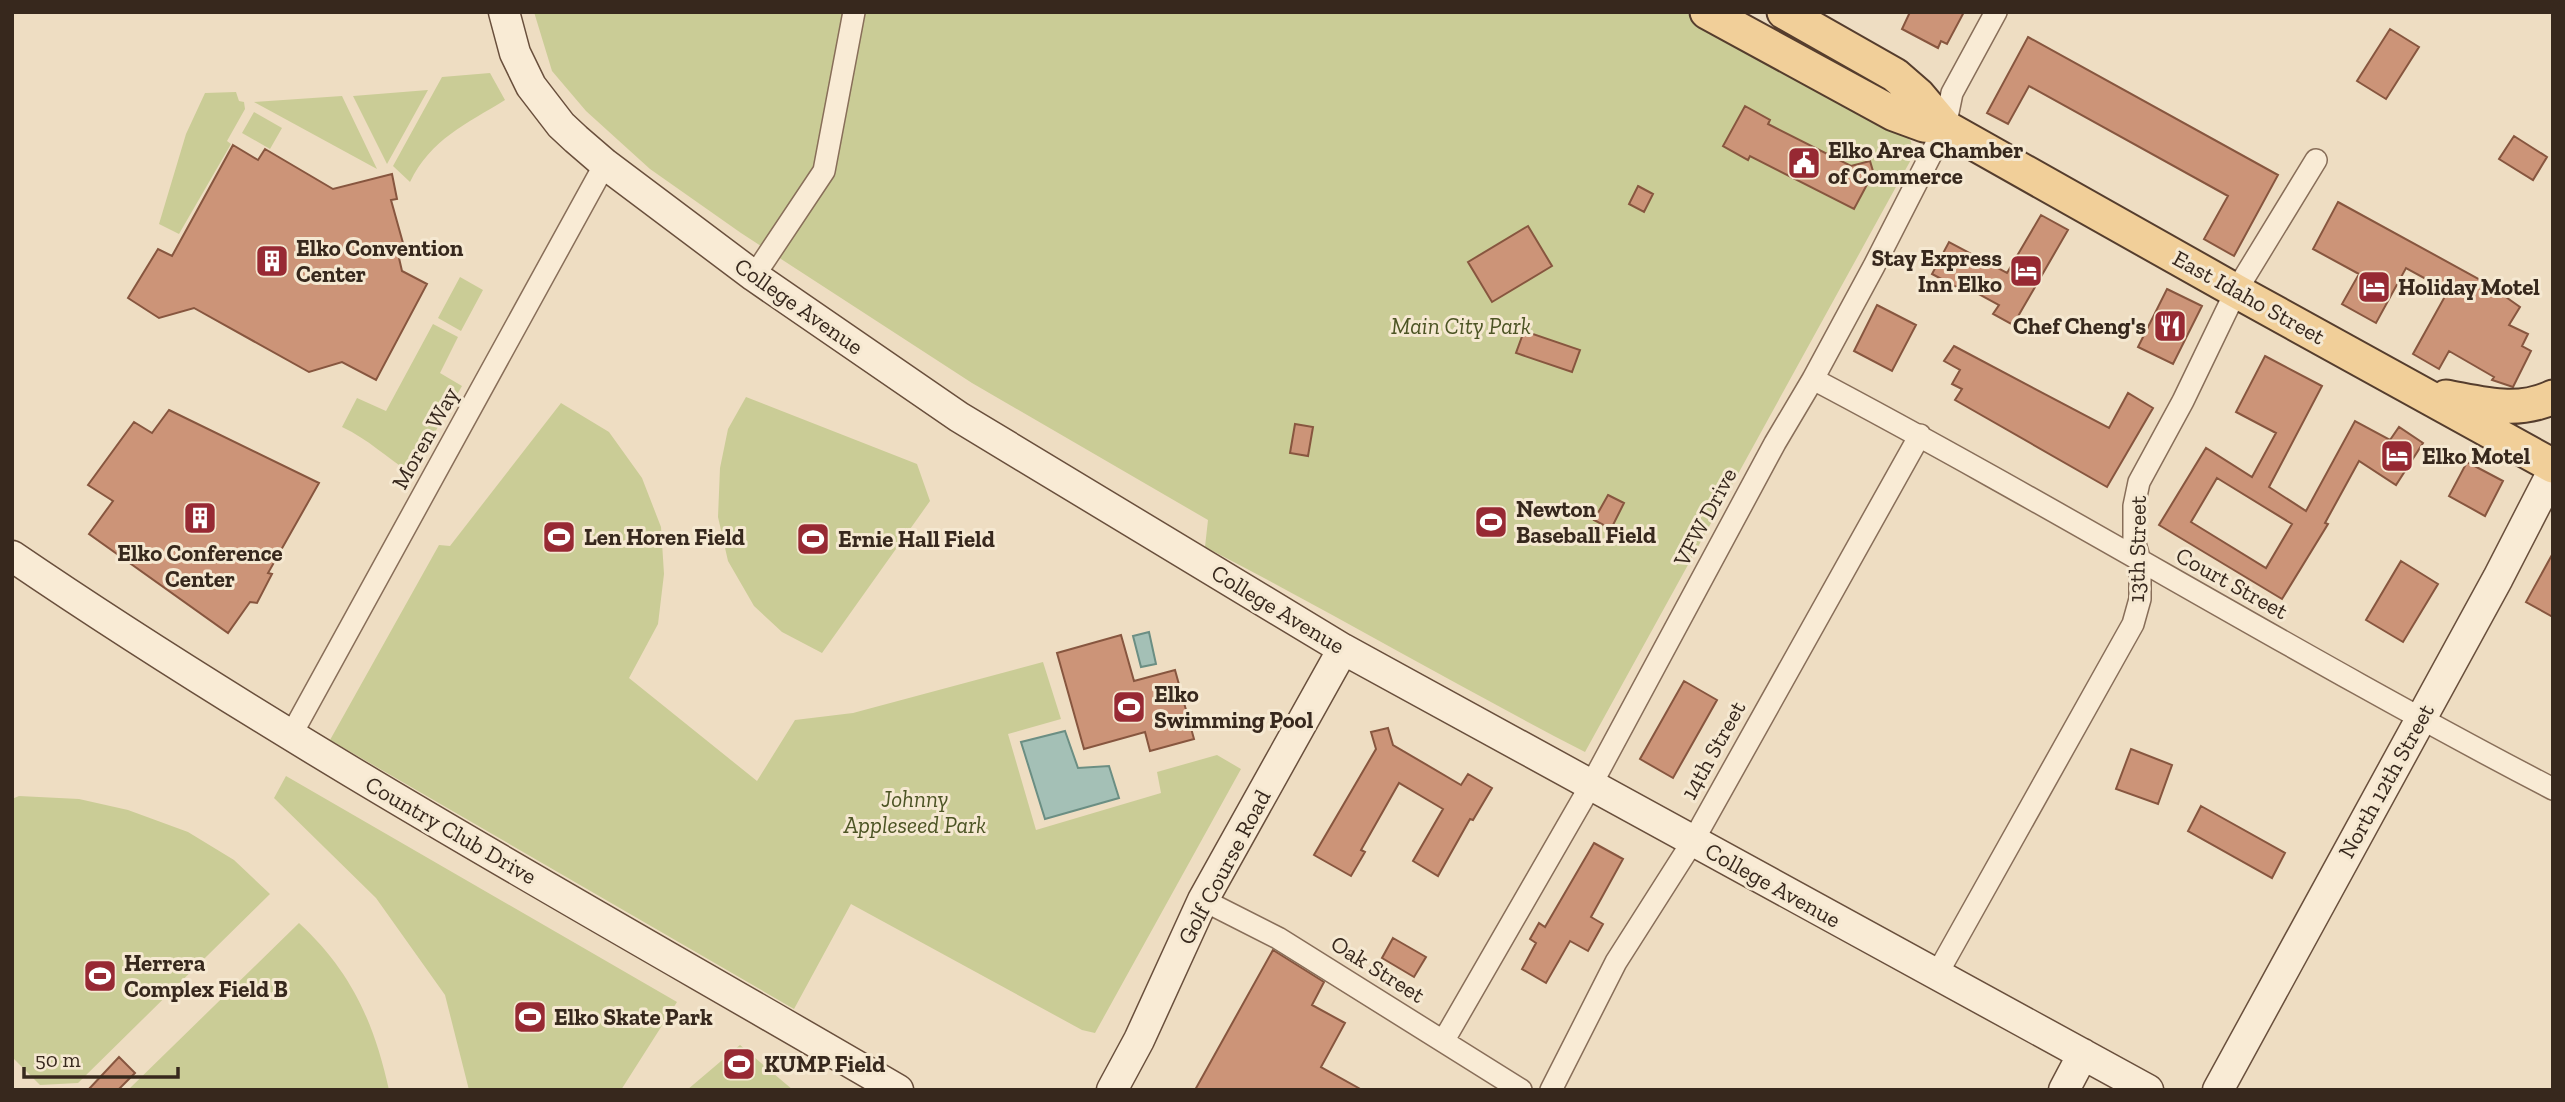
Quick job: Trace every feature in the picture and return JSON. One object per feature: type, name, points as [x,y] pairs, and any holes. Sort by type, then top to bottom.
[{"type":"main road","name":"East Idaho Street","points":[[1707,12],[1894,114],[1924,125],[1945,127]]},
{"type":"main road","name":"East Idaho Street","points":[[1784,12],[1895,75],[1918,95],[1945,127],[2553,466]]},
{"type":"main road","points":[[2419,392],[2501,407],[2535,406],[2553,397]]},
{"type":"street","name":"College Avenue","points":[[504,12],[515,53],[531,86],[561,125],[606,164],[754,276],[959,417],[1342,649],[2148,1090]]},
{"type":"street","points":[[754,276],[824,171],[854,12]]},
{"type":"street","name":"VFW Drive","points":[[1444,1041],[1591,785],[1775,443],[1813,379],[1945,127],[1952,93],[1996,12]]},
{"type":"street","name":"13th Street","points":[[1937,974],[2133,624],[2140,599],[2140,561],[2134,540],[2134,506],[2139,482],[2183,401],[2236,291],[2316,160]]},
{"type":"street","name":"Moren Way","points":[[290,737],[606,164]]},
{"type":"street","name":"Court Street","points":[[1813,379],[1920,435],[2420,719],[2553,789]]},
{"type":"street","name":"14th Street","points":[[1551,1090],[1616,962],[1693,841],[1920,435]]},
{"type":"street","name":"North 12th Street","points":[[2218,1090],[2498,578],[2553,471]]},
{"type":"street","name":"Country Club Drive","points":[[12,556],[98,615],[290,737],[898,1090]]},
{"type":"street","name":"Golf Course Road","points":[[1112,1090],[1139,1040],[1203,900],[1342,649]]},
{"type":"street","name":"Oak Street","points":[[1203,900],[1278,938],[1521,1090]]},
{"type":"street","points":[[2064,1090],[2083,1054]]},
{"type":"green space","name":"Main City Park","points":[[534,12],[1684,12],[1902,132],[1911,141],[1913,156],[1585,752],[1205,547],[1208,520],[972,383],[741,233],[650,169],[586,111],[552,71]]},
{"type":"green space","points":[[490,73],[505,100],[439,143],[428,154],[410,182],[393,166],[442,77]]},
{"type":"green space","points":[[428,90],[387,164],[353,96]]},
{"type":"green space","points":[[236,92],[239,101],[244,102],[245,109],[227,141],[231,144],[179,234],[159,224],[186,134],[205,93]]},
{"type":"green space","points":[[342,96],[377,169],[254,102]]},
{"type":"green space","points":[[254,112],[282,128],[270,149],[242,133]]},
{"type":"green space","points":[[460,277],[483,290],[461,331],[438,318]]},
{"type":"green space","points":[[433,324],[458,337],[440,373],[462,386],[411,473],[342,427],[357,398],[386,411]]},
{"type":"green space","name":"Ernie Hall Field","points":[[746,397],[917,464],[930,501],[822,653],[782,632],[754,606],[728,561],[718,517],[720,468],[728,429]]},
{"type":"green space","name":"Johnny Appleseed Park","points":[[561,403],[609,432],[642,478],[661,527],[664,574],[658,624],[629,678],[757,781],[795,720],[853,713],[1043,662],[1061,719],[1008,734],[1036,830],[1161,793],[1157,772],[1217,755],[1241,769],[1095,1033],[1082,1030],[851,904],[794,1009],[330,740],[439,545],[450,546]]},
{"type":"green space","name":"Elko Skate Park","points":[[286,776],[677,1002],[621,1090],[469,1090],[445,995],[376,898],[274,798]]},
{"type":"green space","name":"Herrera Complex Field B","points":[[19,796],[79,799],[128,810],[188,832],[234,860],[270,894],[78,1083],[40,1085],[12,1057],[12,799]]},
{"type":"green space","points":[[299,923],[333,960],[358,999],[376,1042],[389,1090],[128,1090]]},
{"type":"green space","name":"KUMP Field","points":[[740,1045],[793,1090],[687,1090]]},
{"type":"water","points":[[1149,632],[1156,664],[1141,667],[1133,636]]},
{"type":"water","points":[[1065,731],[1078,768],[1109,766],[1119,798],[1045,819],[1021,742]]},
{"type":"building","points":[[1910,12],[1964,12],[1947,44],[1941,41],[1938,48],[1902,29]]},
{"type":"building","points":[[2390,29],[2419,47],[2386,99],[2357,81]]},
{"type":"building","points":[[2028,37],[2278,175],[2234,256],[2204,239],[2228,196],[2029,86],[2008,124],[1987,113]]},
{"type":"building","points":[[1745,106],[1770,120],[1768,124],[1851,166],[1870,161],[1875,178],[1870,179],[1854,209],[1750,156],[1748,160],[1723,146]]},
{"type":"building","points":[[2514,136],[2547,157],[2533,180],[2499,159]]},
{"type":"building","name":"Elko Convention Center","points":[[233,145],[258,160],[265,149],[333,189],[392,174],[397,199],[391,200],[403,243],[396,245],[402,271],[427,284],[376,380],[342,362],[309,372],[194,308],[159,318],[128,298],[158,249],[172,256]]},
{"type":"building","points":[[1638,186],[1653,194],[1644,212],[1629,204]]},
{"type":"building","name":"Holiday Motel","points":[[2338,202],[2486,283],[2520,307],[2509,325],[2528,334],[2522,346],[2531,351],[2513,387],[2492,380],[2494,377],[2449,351],[2439,369],[2413,354],[2448,291],[2406,268],[2376,323],[2342,304],[2359,274],[2313,249]]},
{"type":"building","points":[[2041,215],[2068,230],[2013,325],[1993,314],[1999,305],[1966,287],[1964,291],[1932,274],[1949,242],[2007,273]]},
{"type":"building","points":[[1528,226],[1552,266],[1492,302],[1468,262]]},
{"type":"building","name":"Chef Cheng's","points":[[2167,289],[2202,306],[2173,364],[2138,347]]},
{"type":"building","points":[[1877,305],[1916,325],[1892,371],[1854,351]]},
{"type":"building","points":[[1524,331],[1580,350],[1572,372],[1516,353]]},
{"type":"building","points":[[1954,346],[2109,428],[2128,393],[2153,408],[2107,487],[1955,400],[1962,389],[1952,384],[1960,370],[1944,361]]},
{"type":"building","points":[[2265,356],[2322,386],[2269,487],[2306,511],[2355,421],[2390,440],[2399,427],[2423,443],[2396,485],[2359,461],[2325,523],[2328,524],[2282,599],[2159,525],[2206,448],[2252,477],[2276,433],[2236,412]],"holes":[[[2217,478],[2292,524],[2266,568],[2191,522]]]},
{"type":"building","name":"Elko Conference Center","points":[[169,410],[319,483],[268,573],[272,574],[257,603],[250,602],[228,633],[89,534],[113,501],[88,485],[134,422],[152,433]]},
{"type":"building","points":[[1295,424],[1313,427],[1308,456],[1290,453]]},
{"type":"building","points":[[2467,462],[2503,481],[2485,516],[2449,496]]},
{"type":"building","points":[[1608,495],[1624,503],[1611,529],[1594,520]]},
{"type":"building","points":[[2553,553],[2553,617],[2526,602]]},
{"type":"building","points":[[2401,561],[2438,584],[2403,642],[2366,620]]},
{"type":"building","name":"Elko Swimming Pool","points":[[1121,635],[1134,681],[1175,670],[1194,739],[1150,751],[1145,732],[1084,749],[1057,653]]},
{"type":"building","points":[[1684,681],[1717,700],[1673,778],[1640,759]]},
{"type":"building","points":[[1388,728],[1393,745],[1461,785],[1468,774],[1492,788],[1473,820],[1470,819],[1438,876],[1413,861],[1443,809],[1399,783],[1361,850],[1365,852],[1351,876],[1314,855],[1376,749],[1371,732]]},
{"type":"building","points":[[2131,749],[2172,765],[2158,804],[2116,789]]},
{"type":"building","points":[[2201,806],[2285,853],[2272,878],[2188,831]]},
{"type":"building","points":[[1594,843],[1623,859],[1591,917],[1603,924],[1588,951],[1570,941],[1546,983],[1522,969],[1536,943],[1530,939],[1539,923],[1545,927]]},
{"type":"building","points":[[1393,938],[1426,957],[1414,977],[1382,958]]},
{"type":"building","points":[[1273,950],[1324,982],[1312,1005],[1345,1023],[1321,1067],[1362,1090],[1195,1090]]},
{"type":"building","points":[[119,1057],[135,1073],[118,1090],[88,1090]]},
{"type":"place","name":"Elko Area Chamber of Commerce","points":[[1804,163]]},
{"type":"place","name":"Elko Convention Center","points":[[272,261]]},
{"type":"place","name":"Stay Express Inn Elko","points":[[2026,271]]},
{"type":"place","name":"Holiday Motel","points":[[2374,287]]},
{"type":"place","name":"Chef Cheng's","points":[[2170,326]]},
{"type":"place","name":"Elko Motel","points":[[2397,456]]},
{"type":"place","name":"Elko Conference Center","points":[[200,518]]},
{"type":"place","name":"Newton Baseball Field","points":[[1491,522]]},
{"type":"place","name":"Len Horen Field","points":[[559,537]]},
{"type":"place","name":"Ernie Hall Field","points":[[813,539]]},
{"type":"place","name":"Elko Swimming Pool","points":[[1129,707]]},
{"type":"place","name":"Herrera Complex Field B","points":[[100,976]]},
{"type":"place","name":"Elko Skate Park","points":[[530,1017]]},
{"type":"place","name":"KUMP Field","points":[[739,1064]]}]
